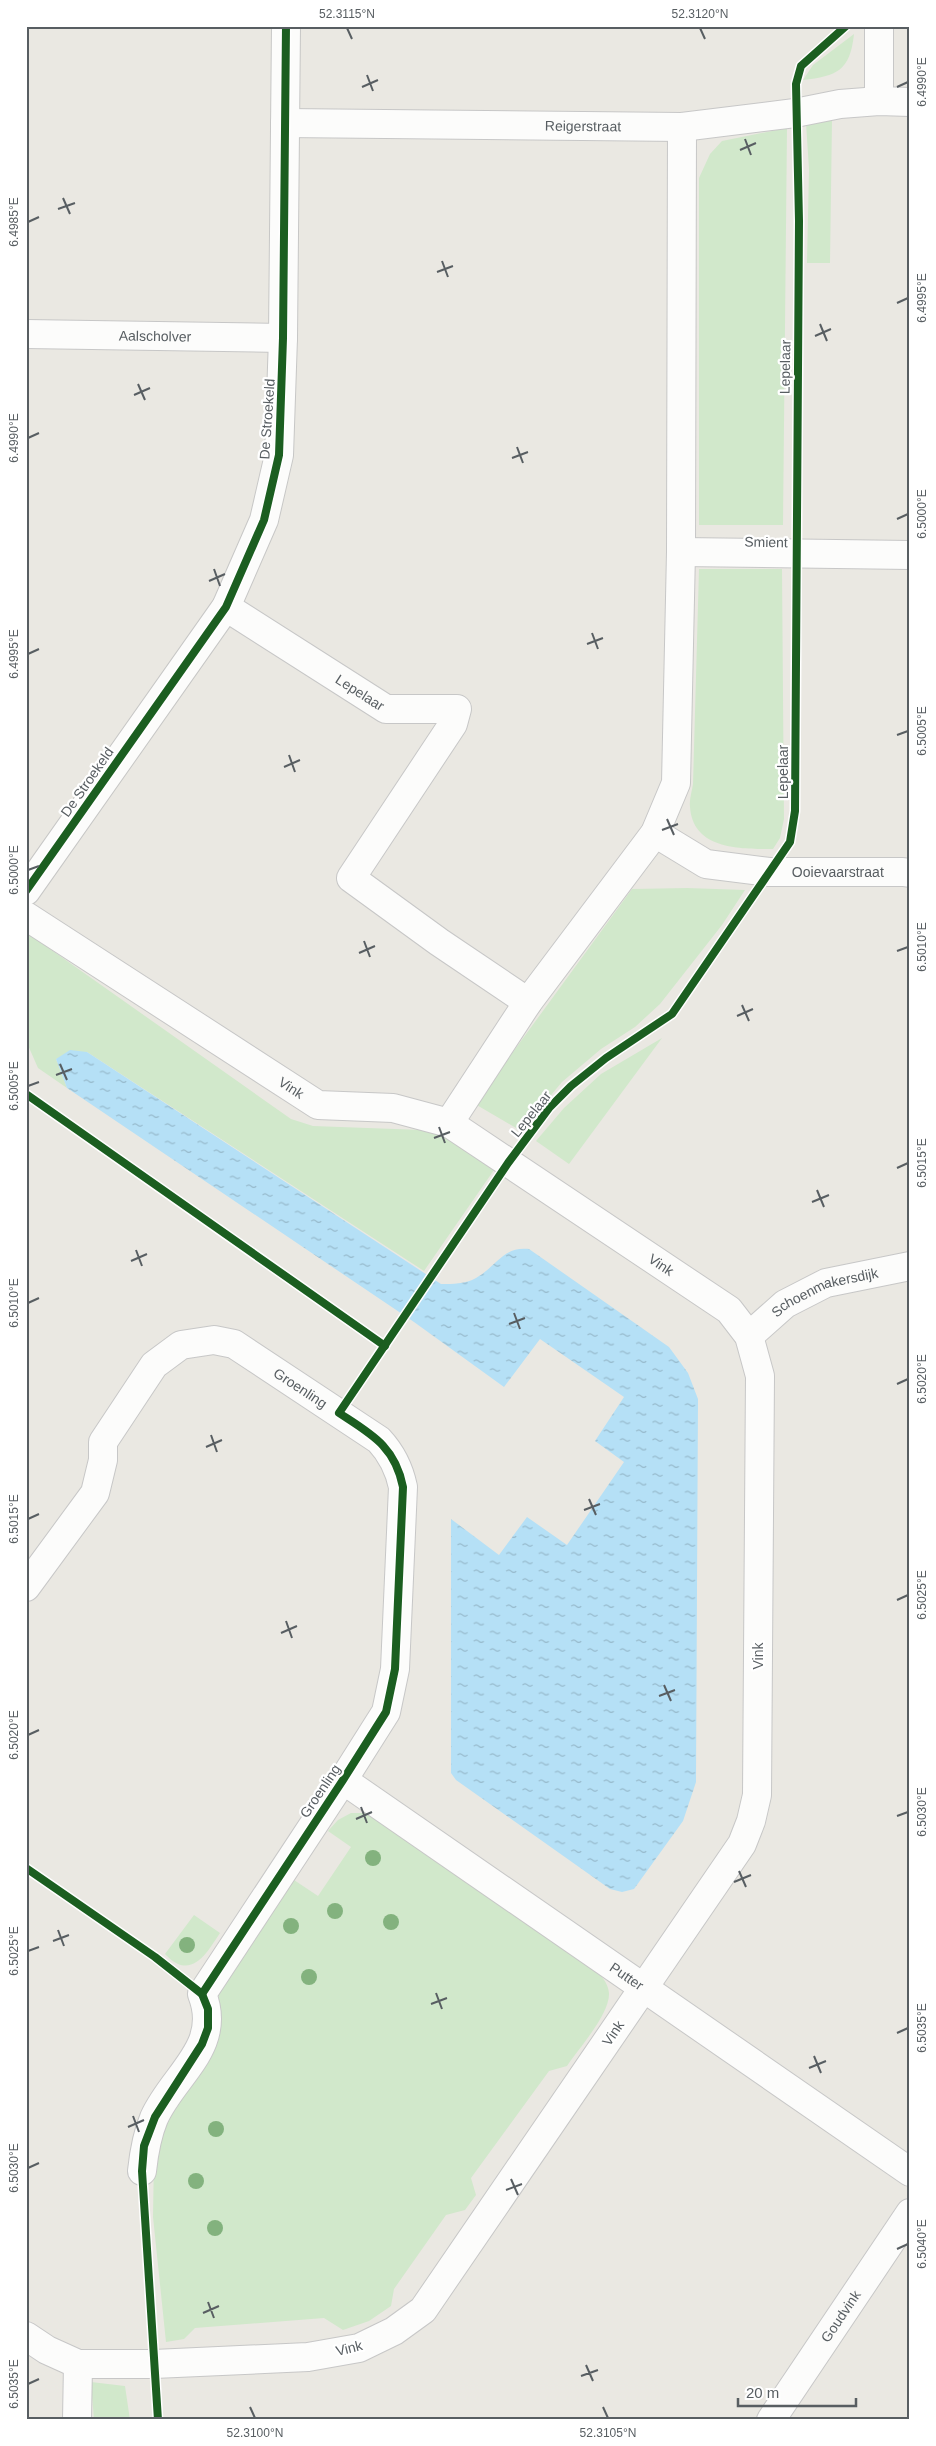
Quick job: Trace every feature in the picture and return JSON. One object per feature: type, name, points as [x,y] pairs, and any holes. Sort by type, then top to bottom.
[{"type":"street","name":"De Stroekeld","points":[[26,891],[226,607],[264,520],[279,455],[283,338],[286,26]]},
{"type":"street","points":[[879,26],[879,101]]},
{"type":"street","name":"Reigerstraat","points":[[285,123],[682,127],[795,113],[840,104],[879,101],[910,102]]},
{"type":"street","points":[[449,1123],[528,1002],[655,833],[676,783],[681,552],[682,127]]},
{"type":"street","name":"Aalscholver","points":[[26,334],[283,338]]},
{"type":"street","name":"Smient","points":[[681,552],[910,555]]},
{"type":"street","name":"Lepelaar","points":[[226,607],[386,709],[457,709],[453,724],[351,878],[439,942],[528,1002]]},
{"type":"street","name":"Ooievaarstraat","points":[[655,833],[706,864],[769,872],[903,872],[910,874]]},
{"type":"street","name":"Vink","points":[[26,916],[318,1105],[393,1108],[449,1123],[729,1310],[749,1336],[760,1376],[757,1795],[752,1821],[742,1844],[423,2310],[394,2331],[359,2348],[308,2357],[154,2364],[78,2364],[47,2350],[26,2336]]},
{"type":"street","name":"Schoenmakersdijk","points":[[749,1336],[785,1304],[826,1283],[910,1266]]},
{"type":"street","name":"Groenling","points":[[26,1586],[95,1493],[103,1460],[103,1442],[154,1365],[181,1345],[214,1340],[234,1344],[379,1440],[389,1451],[400,1474],[403,1487],[396,1670],[386,1712],[344,1780],[202,1994],[208,2009],[208,2028],[202,2044],[155,2116],[144,2146],[142,2171]]},
{"type":"street","name":"Putter","points":[[344,1780],[910,2172]]},
{"type":"street","name":"Goudvink","points":[[771,2420],[910,2213]]},
{"type":"street","points":[[77,2420],[78,2364]]},
{"type":"green space","points":[[854,34],[849,56],[840,69],[825,76],[803,80],[813,65]]},
{"type":"green space","points":[[832,120],[830,263],[807,263],[809,169],[806,123]]},
{"type":"green space","points":[[787,128],[783,525],[699,525],[699,178],[710,154],[722,141]]},
{"type":"green space","points":[[699,569],[782,569],[784,819],[780,838],[773,849],[733,847],[721,844],[709,839],[700,832],[693,821],[690,798],[693,784]]},
{"type":"green space","points":[[632,889],[745,890],[722,925],[660,1004],[635,1027],[601,1049],[562,1082],[521,1131],[475,1104]]},
{"type":"green space","points":[[26,932],[291,1119],[313,1126],[422,1130],[451,1141],[494,1170],[424,1271],[87,1052],[56,1059],[67,1088],[38,1068],[27,1043]]},
{"type":"green space","points":[[662,1038],[569,1164],[536,1141],[564,1108],[601,1074]]},
{"type":"green space","points":[[351,1813],[366,1813],[379,1817],[586,1962],[600,1975],[608,1988],[608,2001],[605,2011],[567,2066],[549,2071],[471,2178],[476,2195],[465,2210],[446,2215],[394,2289],[391,2306],[369,2321],[343,2330],[324,2318],[195,2328],[184,2339],[166,2342],[153,2217],[154,2156],[168,2109],[217,2006],[220,1987],[294,1880],[318,1896],[351,1847],[328,1831],[338,1820]]},
{"type":"green space","points":[[194,1915],[220,1933],[208,1951],[198,1961],[192,1964],[178,1964],[165,1954]]},
{"type":"green space","points":[[91,2382],[125,2386],[130,2420],[94,2420]]},
{"type":"water","points":[[70,1050],[87,1052],[441,1284],[472,1280],[506,1254],[520,1249],[529,1249],[669,1347],[688,1373],[698,1399],[696,1782],[683,1821],[634,1889],[622,1892],[610,1889],[456,1780],[451,1773],[451,1519],[499,1555],[527,1517],[567,1545],[624,1462],[595,1441],[624,1397],[540,1339],[504,1387],[414,1322],[67,1088],[56,1059]]},
{"type":"cycle path","points":[[26,891],[226,607],[264,520],[279,455],[283,338],[286,26]]},
{"type":"cycle path","points":[[202,1994],[386,1712],[395,1669],[403,1487],[399,1473],[388,1451],[371,1435],[339,1413],[508,1163],[549,1108],[571,1086],[606,1058],[672,1014],[790,842],[795,811],[799,221],[796,84],[801,66],[846,26]]},
{"type":"cycle path","points":[[26,1094],[385,1346]]},
{"type":"cycle path","points":[[26,1868],[155,1957],[202,1994],[208,2009],[208,2028],[202,2044],[155,2117],[144,2146],[142,2171],[158,2420]]}]
